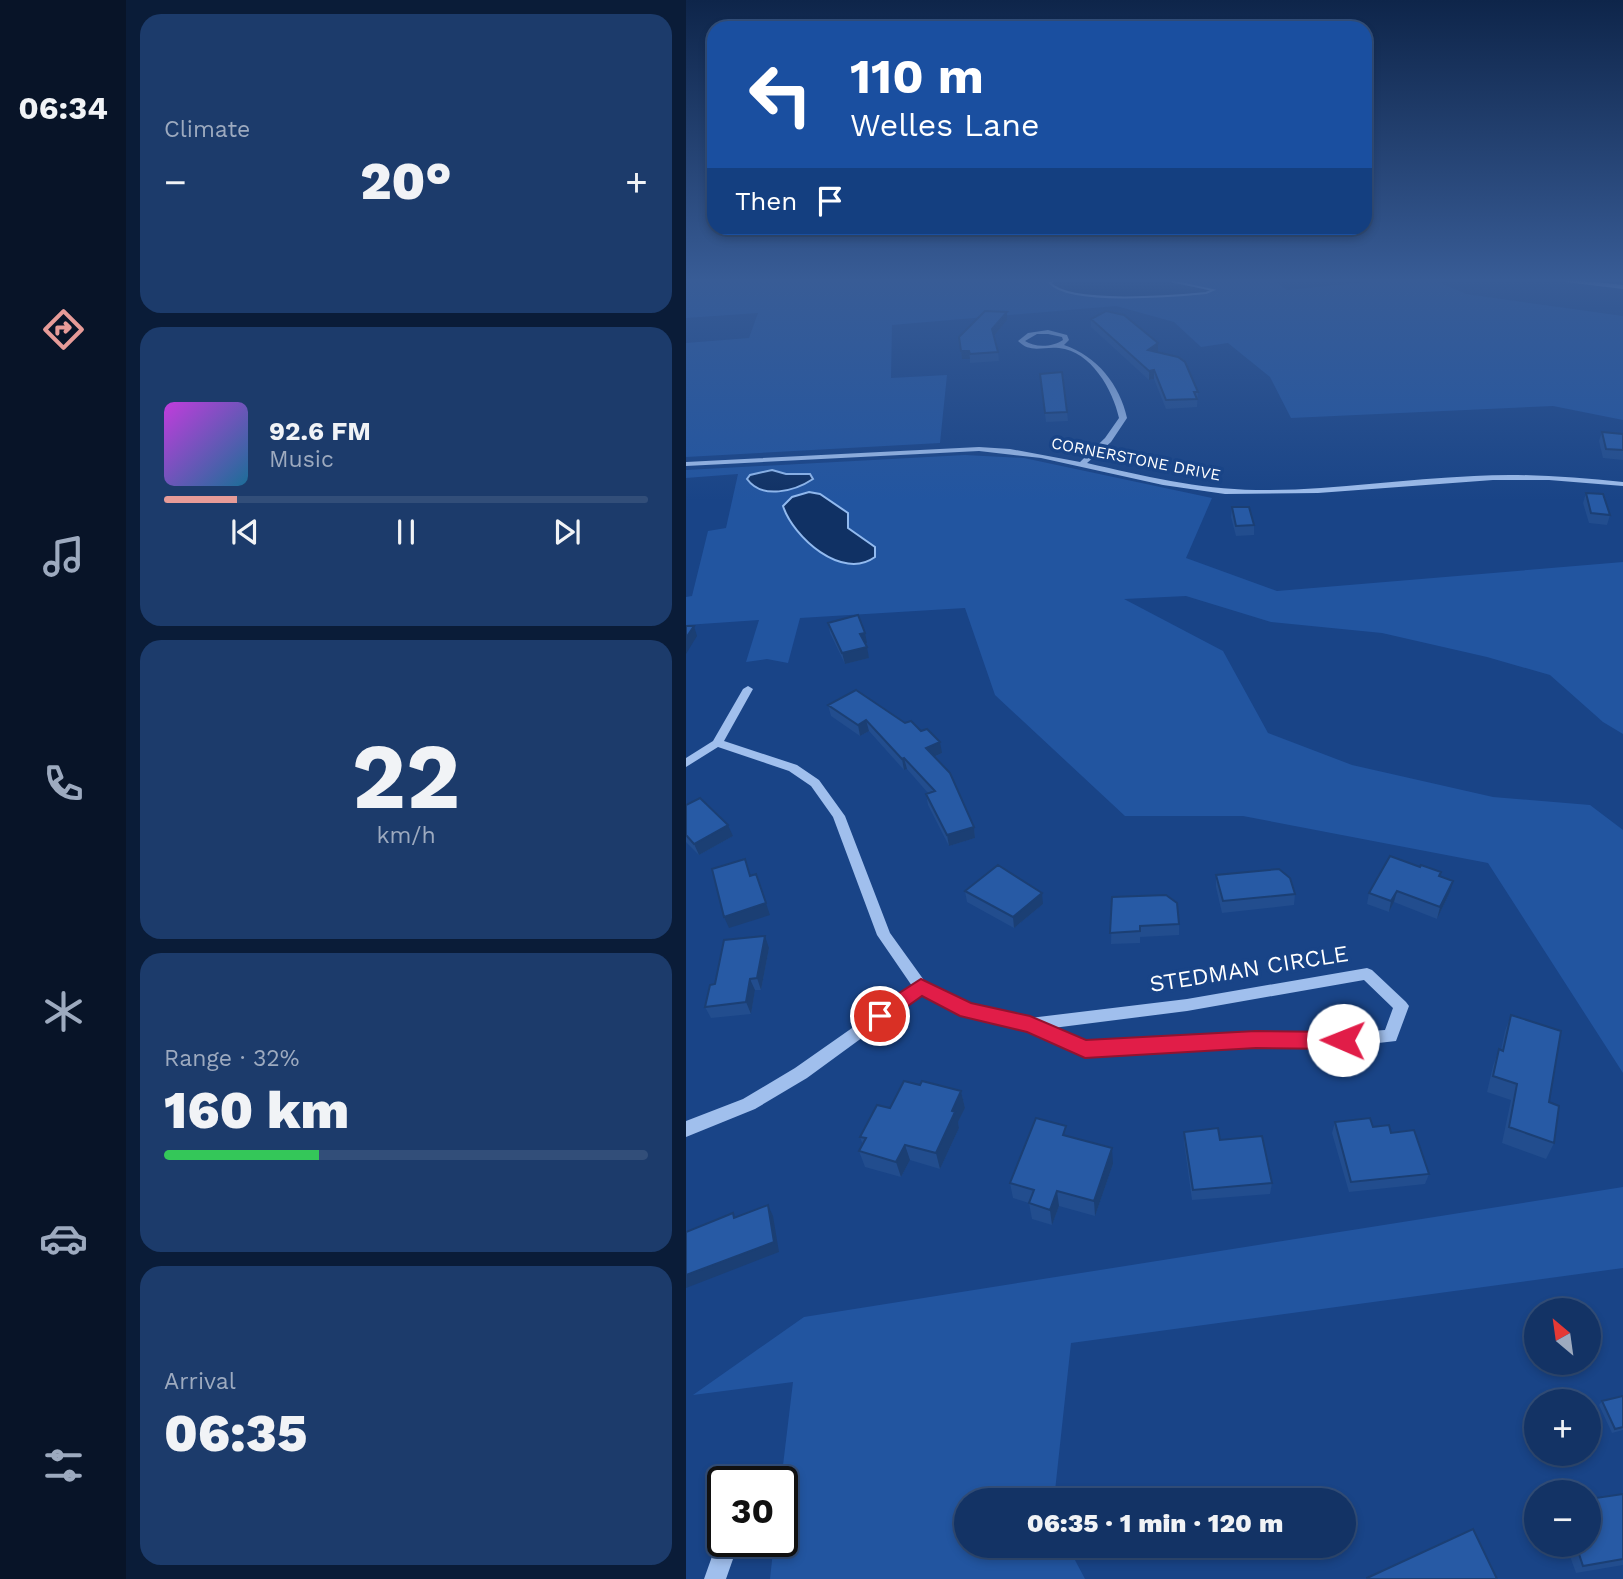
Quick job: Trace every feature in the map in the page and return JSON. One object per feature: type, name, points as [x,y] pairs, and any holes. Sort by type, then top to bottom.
[{"type":"street","points":[[1075,353],[1086,358],[1121,402],[1123,418],[1108,440],[1084,462]]},
{"type":"street","name":"CORNERSTONE DRIVE","points":[[686,464],[979,449],[1020,450],[1084,462],[1164,482],[1225,491],[1315,491],[1476,478],[1568,478],[1623,484]]},
{"type":"street","points":[[686,763],[717,743],[748,690]]},
{"type":"street","name":"STEDMAN CIRCLE","points":[[717,743],[793,768],[815,783],[839,816],[884,935],[921,987],[967,1010],[1030,1024],[1085,1049],[1256,1039],[1343,1040],[1391,1036],[1401,1006],[1367,974],[1187,1005],[1030,1024]]},
{"type":"street","points":[[689,1125],[749,1104],[801,1073],[921,987]]},
{"type":"street","points":[[715,1579],[723,1557]]},
{"type":"shaded area","points":[[686,353],[891,353],[891,378],[947,375],[940,443],[686,457]]},
{"type":"shaded area","points":[[1240,353],[1623,353],[1623,420],[1553,406],[1291,418],[1270,377]]},
{"type":"shaded area","points":[[965,455],[1024,458],[1212,498],[1186,558],[1277,591],[1623,562],[1623,734],[1603,722],[1550,675],[1487,657],[1382,633],[1271,622],[1186,596],[1124,599],[1223,651],[1268,733],[1352,765],[1493,797],[1590,805],[1623,830],[1623,1073],[1488,863],[1243,816],[1125,816],[995,695],[965,608],[800,618],[788,663],[767,659],[746,662],[759,620],[686,625],[686,597],[692,596],[708,531],[726,528],[738,474],[686,478],[686,470]]},
{"type":"shaded area","points":[[772,470],[786,474],[810,474],[813,479],[788,490],[770,491],[753,486],[747,479],[750,475]]},
{"type":"shaded area","points":[[809,492],[820,494],[848,513],[848,528],[875,547],[875,557],[862,563],[848,564],[834,560],[808,542],[788,518],[783,506],[792,497]]},
{"type":"shaded area","points":[[1623,1187],[1623,1268],[1071,1343],[1055,1488],[954,1488],[954,1558],[1074,1558],[1085,1579],[770,1579],[772,1557],[798,1557],[798,1466],[783,1466],[793,1382],[693,1395],[804,1317]]},
{"type":"building","points":[[1129,353],[1160,353],[1178,357],[1185,362],[1198,392],[1194,392],[1197,399],[1166,400],[1154,370],[1149,371]]},
{"type":"building","points":[[1062,372],[1067,412],[1045,413],[1040,374]]},
{"type":"building","points":[[1602,432],[1623,434],[1623,450],[1606,449]]},
{"type":"building","points":[[1586,493],[1603,494],[1610,515],[1591,513]]},
{"type":"building","points":[[1232,507],[1249,507],[1254,525],[1236,526]]},
{"type":"building","points":[[858,615],[865,633],[860,634],[867,647],[842,653],[828,623]]},
{"type":"building","points":[[686,626],[694,626],[686,638]]},
{"type":"building","points":[[856,690],[905,723],[911,721],[921,731],[927,729],[940,742],[926,748],[950,773],[974,827],[947,835],[926,794],[935,791],[866,720],[858,725],[828,705]]},
{"type":"building","points":[[700,798],[728,825],[694,844],[686,835],[686,805]]},
{"type":"building","points":[[1390,856],[1441,872],[1439,876],[1453,881],[1440,907],[1397,891],[1391,901],[1369,893]]},
{"type":"building","points":[[745,859],[750,876],[756,874],[766,903],[724,917],[712,869]]},
{"type":"building","points":[[998,865],[1042,893],[1013,917],[965,891]]},
{"type":"building","points":[[1279,869],[1290,878],[1295,894],[1223,901],[1216,875]]},
{"type":"building","points":[[1166,895],[1177,903],[1179,924],[1140,926],[1140,931],[1110,933],[1112,897]]},
{"type":"building","points":[[765,936],[757,978],[750,979],[746,1002],[705,1007],[710,985],[715,984],[724,940]]},
{"type":"building","points":[[1511,1015],[1561,1031],[1549,1102],[1559,1106],[1554,1143],[1509,1127],[1517,1084],[1493,1076],[1499,1049],[1503,1051]]},
{"type":"building","points":[[904,1081],[920,1085],[922,1081],[961,1091],[952,1111],[955,1112],[936,1153],[905,1145],[896,1162],[859,1151],[866,1138],[860,1137],[877,1105],[890,1108]]},
{"type":"building","points":[[1036,1118],[1066,1126],[1063,1135],[1112,1148],[1094,1201],[1057,1191],[1050,1210],[1029,1203],[1034,1190],[1010,1183]]},
{"type":"building","points":[[1370,1118],[1373,1127],[1389,1125],[1391,1133],[1414,1130],[1429,1174],[1351,1182],[1335,1122]]},
{"type":"building","points":[[1218,1128],[1220,1140],[1262,1136],[1272,1183],[1193,1190],[1184,1132]]},
{"type":"building","points":[[768,1205],[774,1242],[686,1275],[686,1232],[733,1213],[734,1218]]},
{"type":"building","points":[[1623,1396],[1623,1427],[1615,1429],[1602,1401]]},
{"type":"building","points":[[1623,1494],[1623,1559],[1583,1566],[1580,1557],[1601,1557],[1601,1497]]},
{"type":"building","points":[[1473,1529],[1497,1579],[1367,1579],[1367,1578]]},
{"type":"route","points":[[880,1016],[921,987],[967,1010],[1030,1024],[1085,1049],[1256,1039],[1343,1040]]}]
